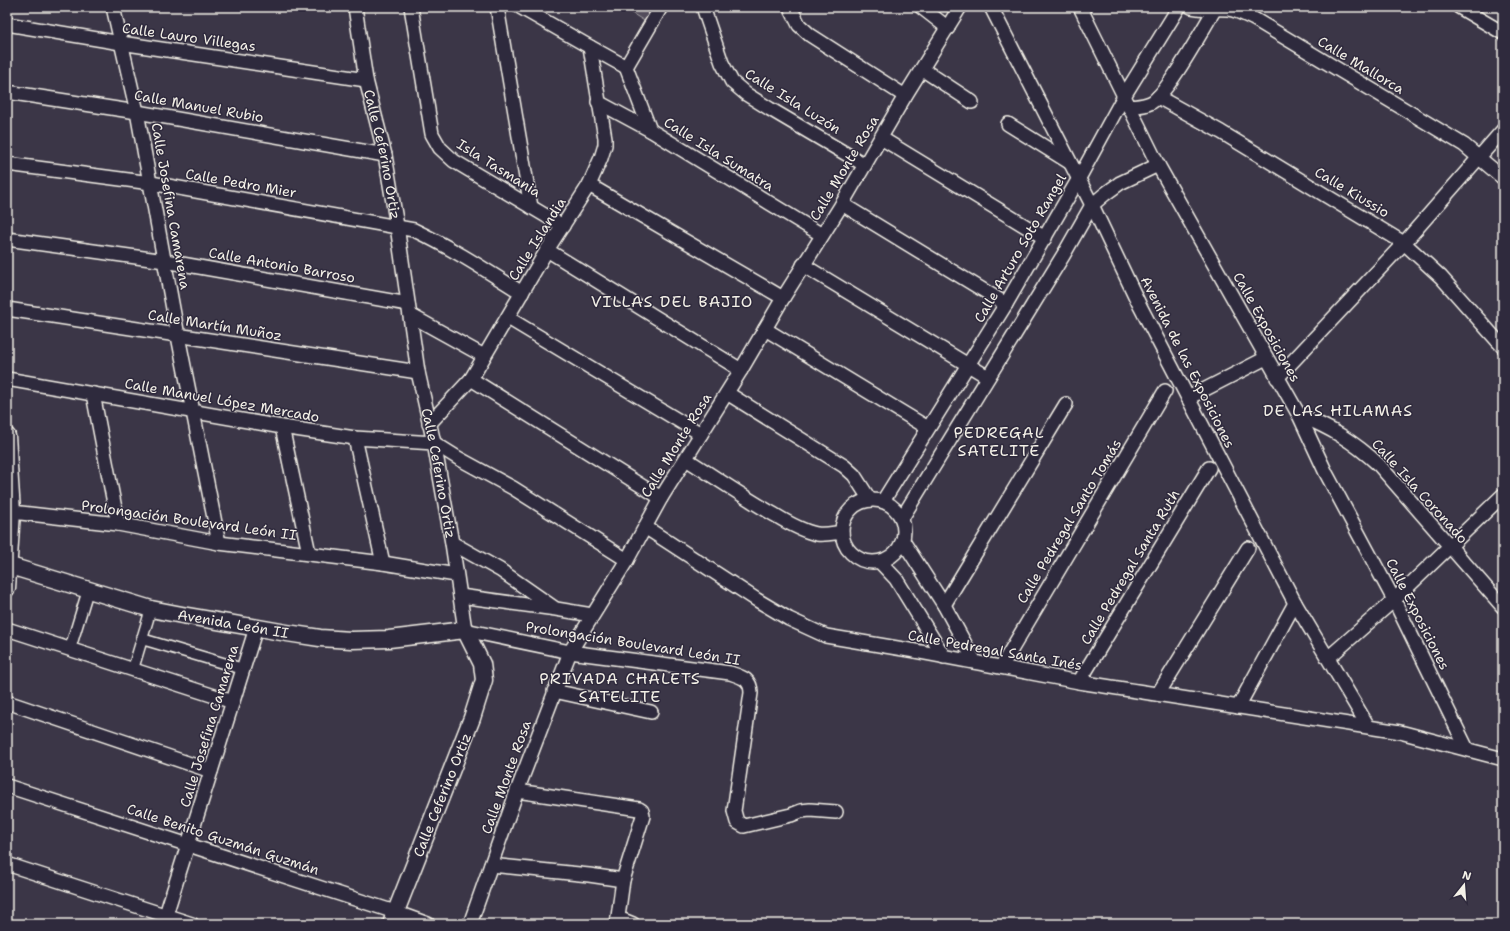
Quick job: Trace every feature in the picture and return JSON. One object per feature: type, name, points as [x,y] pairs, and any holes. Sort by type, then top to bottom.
[{"type":"street","name":"Calle Josefina Camarena","points":[[113,7],[137,112],[178,336],[219,543]]},
{"type":"street","name":"Calle Ceferino Ortiz","points":[[355,7],[366,80],[385,155],[418,372],[434,443],[452,543],[465,630],[482,664],[484,680],[472,718],[393,918]]},
{"type":"street","name":"Isla Tasmania","points":[[411,7],[432,134],[436,141],[446,155],[454,161],[563,226]]},
{"type":"street","points":[[496,7],[531,207]]},
{"type":"street","points":[[520,7],[626,67],[650,130]]},
{"type":"street","points":[[626,67],[661,7]]},
{"type":"street","name":"Calle Isla Luzón","points":[[703,7],[722,63],[732,82],[746,94],[770,109],[865,165]]},
{"type":"street","points":[[790,7],[799,25],[810,35],[905,96]]},
{"type":"street","points":[[921,7],[948,28]]},
{"type":"street","name":"Calle Monte Rosa","points":[[470,924],[517,791],[570,652],[627,560],[661,498],[727,393],[960,7]]},
{"type":"street","name":"Avenida de las Exposiciones","points":[[991,7],[1092,205],[1140,306],[1295,603],[1368,726]]},
{"type":"street","name":"Calle Exposiciones","points":[[1080,7],[1158,165],[1299,416],[1326,473],[1394,600],[1467,750]]},
{"type":"street","name":"Calle Arturo Soto Rangel","points":[[883,501],[1006,304],[1126,101],[1179,7]]},
{"type":"street","name":"Calle Mallorca","points":[[1191,7],[1200,9],[1229,9],[1240,12],[1254,19],[1464,145],[1503,178]]},
{"type":"street","points":[[1459,7],[1503,33]]},
{"type":"street","points":[[1126,101],[1151,103],[1158,97],[1175,74],[1215,8]]},
{"type":"street","name":"Calle Lauro Villegas","points":[[7,24],[121,43],[366,80]]},
{"type":"street","name":"Calle Islandia","points":[[429,424],[471,379],[547,250],[589,186],[601,158],[605,145],[590,47]]},
{"type":"street","points":[[922,69],[972,102]]},
{"type":"street","name":"Calle Manuel Rubio","points":[[7,92],[137,112],[385,155]]},
{"type":"street","name":"Calle Kiussio","points":[[1158,97],[1222,132],[1404,243],[1441,277],[1503,347]]},
{"type":"street","name":"Calle Isla Sumatra","points":[[598,102],[650,130],[822,235]]},
{"type":"street","points":[[1008,124],[1069,162]]},
{"type":"street","points":[[1277,378],[1404,243],[1503,130]]},
{"type":"street","points":[[881,138],[1045,238]]},
{"type":"street","name":"Calle Pedro Mier","points":[[7,164],[151,183],[414,230],[433,239],[522,294]]},
{"type":"street","points":[[902,518],[1064,254],[1092,205],[1120,183],[1158,165]]},
{"type":"street","points":[[589,186],[783,298]]},
{"type":"street","points":[[842,204],[1006,304]]},
{"type":"street","name":"Calle Antonio Barroso","points":[[7,239],[165,261],[409,310],[484,356]]},
{"type":"street","points":[[547,250],[740,370]]},
{"type":"street","points":[[803,265],[988,378]]},
{"type":"street","name":"Calle Martín Muñoz","points":[[7,310],[418,372]]},
{"type":"street","points":[[508,318],[701,434]]},
{"type":"street","points":[[765,329],[928,428]]},
{"type":"street","points":[[1188,398],[1266,358]]},
{"type":"street","name":"Calle Manuel López Mercado","points":[[7,379],[193,412],[355,438],[434,443]]},
{"type":"street","points":[[471,379],[661,498]]},
{"type":"street","name":"Calle Pedregal Santo Tomás","points":[[1001,667],[1165,391]]},
{"type":"street","points":[[727,393],[844,466],[854,475],[870,500]]},
{"type":"street","points":[[94,394],[118,524]]},
{"type":"street","points":[[944,606],[1066,404]]},
{"type":"street","name":"Calle Isla Coronado","points":[[1299,416],[1320,424],[1359,447],[1379,465],[1449,547],[1503,607]]},
{"type":"street","points":[[282,427],[309,553]]},
{"type":"street","points":[[7,436],[12,512],[7,588]]},
{"type":"street","points":[[355,438],[383,562]]},
{"type":"street","points":[[434,443],[513,488],[627,560]]},
{"type":"street","points":[[686,459],[764,509],[792,525],[818,534],[842,532]]},
{"type":"street","name":"Calle Pedregal Santa Ruth","points":[[1079,682],[1209,468]]},
{"type":"street","points":[[1328,658],[1394,600],[1503,495]]},
{"type":"street","points":[[870,500],[883,501],[894,508],[902,518],[905,530],[903,541],[898,550],[890,558],[880,562],[869,562],[858,558],[850,552],[844,542],[842,532],[843,522],[850,510],[861,502],[870,500]]},
{"type":"street","name":"Prolongación Boulevard León II","points":[[12,512],[118,524],[219,543],[383,562],[456,575]]},
{"type":"street","name":"Calle Pedregal Santa Inés","points":[[645,527],[757,600],[789,619],[820,634],[845,640],[915,651],[1079,682],[1368,726],[1400,732],[1503,759]]},
{"type":"street","points":[[903,541],[944,606],[975,662]]},
{"type":"street","points":[[452,543],[500,570],[556,609]]},
{"type":"street","points":[[1158,694],[1248,548]]},
{"type":"street","points":[[880,562],[896,579],[944,657]]},
{"type":"street","name":"Avenida León II","points":[[8,565],[151,609],[320,638],[351,640],[389,639],[465,630]]},
{"type":"street","points":[[70,649],[88,590]]},
{"type":"street","name":"Prolongación Boulevard León II","points":[[460,596],[592,615]]},
{"type":"street","points":[[1238,707],[1295,603]]},
{"type":"street","points":[[133,670],[151,609]]},
{"type":"street","name":"Calle Josefina Camarena","points":[[164,920],[256,628]]},
{"type":"street","points":[[7,629],[233,702]]},
{"type":"street","name":"Prolongación Boulevard León II","points":[[465,630],[570,652],[730,674],[742,677],[747,680],[751,687],[750,704],[734,811],[737,822],[744,826],[791,815],[801,811],[810,810],[836,812]]},
{"type":"street","points":[[142,639],[243,669]]},
{"type":"street","points":[[554,691],[651,712]]},
{"type":"street","points":[[7,702],[211,771]]},
{"type":"street","name":"Calle Benito Guzmán Guzmán","points":[[7,786],[188,845],[393,918],[428,924]]},
{"type":"street","points":[[517,791],[639,809],[642,811],[643,816],[623,880],[618,921],[632,924]]},
{"type":"street","points":[[7,864],[164,920],[192,924]]},
{"type":"street","points":[[491,865],[623,880]]},
{"type":"shaded area","points":[[622,7],[655,7],[646,22]]},
{"type":"district","name":"VILLAS DEL BAJIO","points":[[672,301]]},
{"type":"district","name":"DE LAS HILAMAS","points":[[1338,410]]},
{"type":"district","name":"PEDREGAL SATELITE","points":[[999,441]]},
{"type":"district","name":"PRIVADA CHALETS SATELITE","points":[[620,687]]}]
